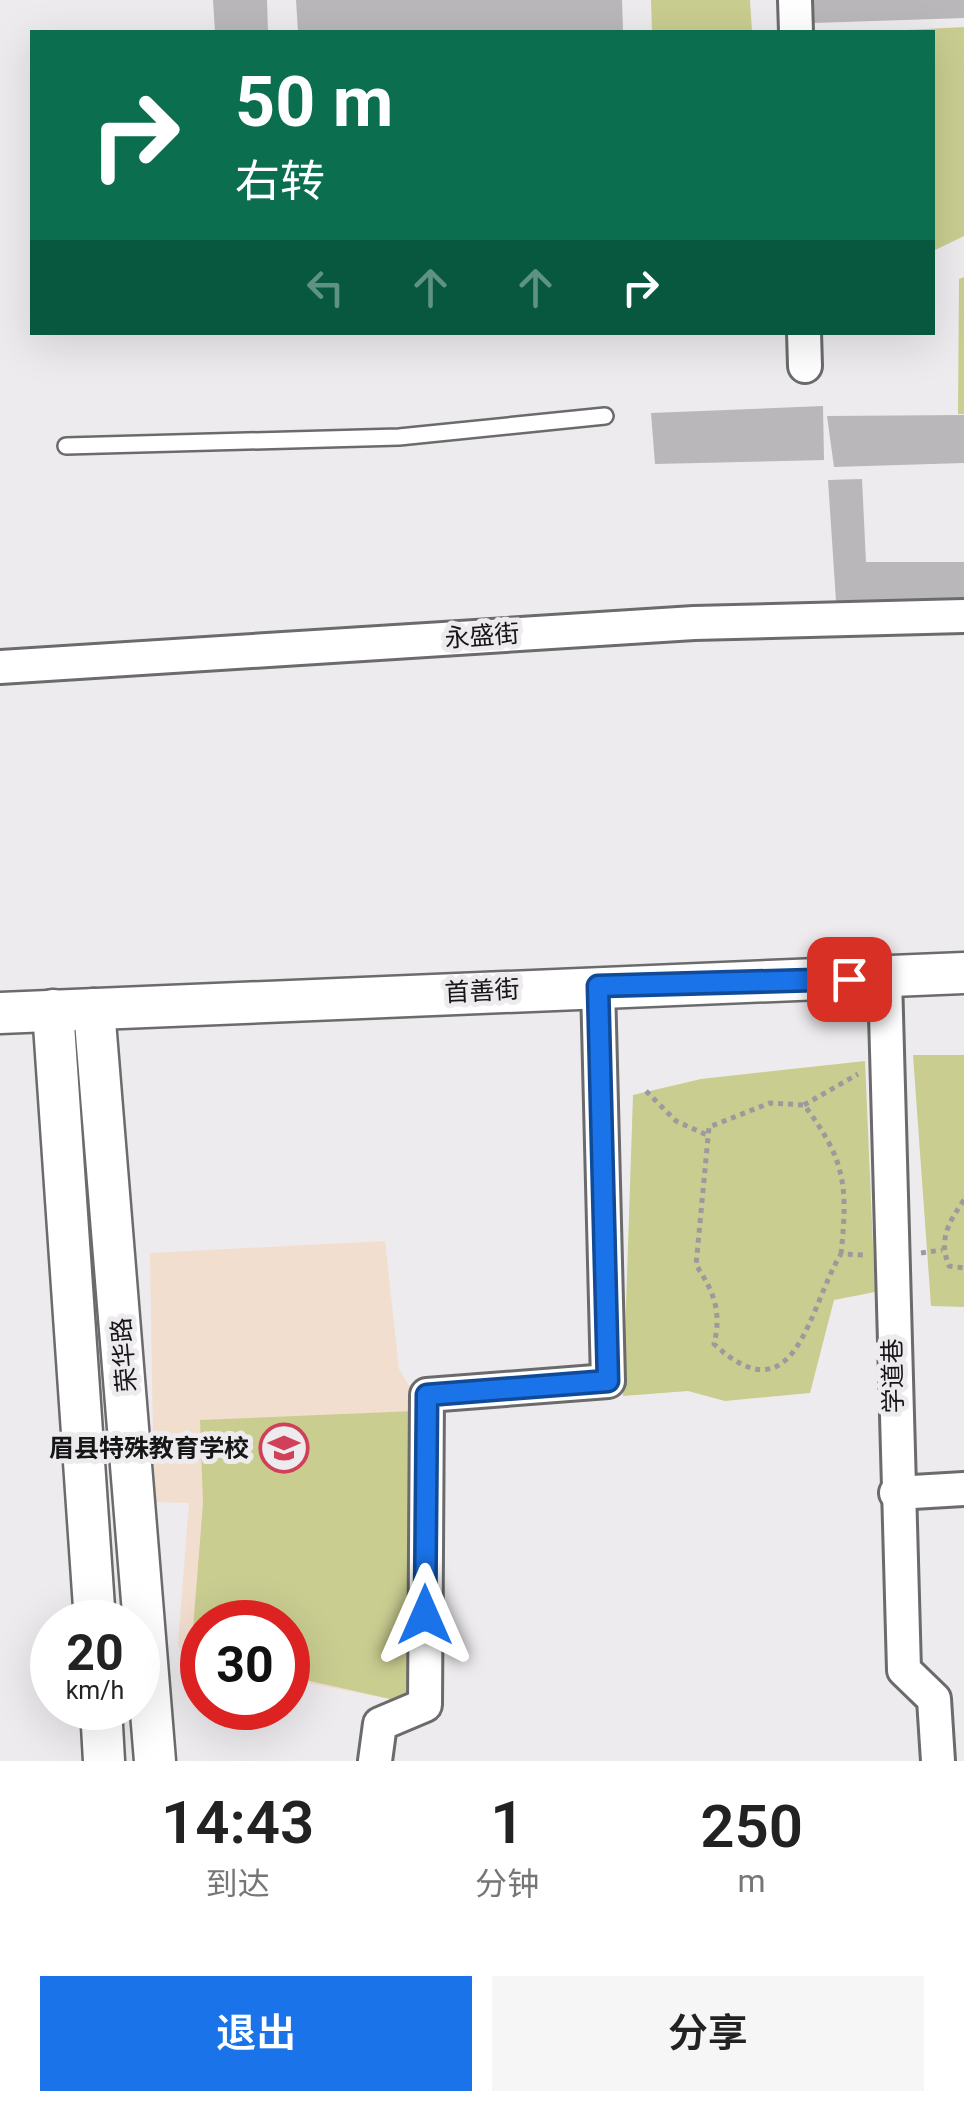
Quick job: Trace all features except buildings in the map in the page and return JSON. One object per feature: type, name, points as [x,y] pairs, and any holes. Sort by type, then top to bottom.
[{"type":"street","points":[[795,0],[796,30]]},
{"type":"street","points":[[804,335],[805,366]]},
{"type":"street","name":"永盛街","points":[[0,667],[694,623],[964,616]]},
{"type":"street","name":"首善街","points":[[0,1014],[964,973]]},
{"type":"street","name":"学道巷","points":[[885,978],[896,1493],[904,1670],[934,1700],[938,1761]]},
{"type":"street","points":[[374,1761],[380,1724],[424,1706],[427,1395],[608,1381],[598,986]]},
{"type":"street","name":"荣华路","points":[[94,1009],[155,1761]]},
{"type":"street","name":"荣华路","points":[[53,1010],[94,1600]]},
{"type":"street","points":[[896,1493],[964,1490]]},
{"type":"street","points":[[102,1730],[104,1761]]},
{"type":"lane","points":[[66,446],[399,437],[605,416]]},
{"type":"path","points":[[804,1105],[826,1134],[842,1166],[847,1198],[841,1254],[823,1282],[803,1342],[788,1361],[766,1370],[733,1362],[714,1344],[720,1322],[712,1290],[696,1266],[709,1127],[770,1102],[804,1105],[848,1078],[887,1062]]},
{"type":"path","points":[[646,1092],[676,1121],[707,1134]]},
{"type":"path","points":[[964,1200],[948,1223],[942,1250],[949,1266],[964,1268]]},
{"type":"path","points":[[841,1254],[891,1257]]},
{"type":"shaded area","name":"眉县特殊教育学校","points":[[385,1241],[399,1369],[414,1394],[425,1688],[399,1701],[310,1683],[310,1600],[181,1600],[189,1503],[154,1502],[150,1253]]},
{"type":"green space","points":[[651,0],[750,0],[752,30],[652,30]]},
{"type":"green space","points":[[964,27],[964,236],[935,250],[935,30],[906,30]]},
{"type":"green space","points":[[964,277],[964,414],[958,414],[959,279]]},
{"type":"green space","points":[[913,1055],[964,1055],[964,1307],[931,1306]]},
{"type":"green space","points":[[865,1061],[875,1292],[834,1300],[810,1393],[725,1401],[688,1391],[623,1396],[633,1095],[701,1079]]},
{"type":"green space","points":[[415,1411],[414,1689],[399,1701],[310,1681],[310,1600],[195,1600],[203,1503],[200,1420]]},
{"type":"place","name":"眉县特殊教育学校","points":[[284,1448]]},
{"type":"route","points":[[425,1615],[427,1395],[608,1381],[598,986],[849,979]]}]
